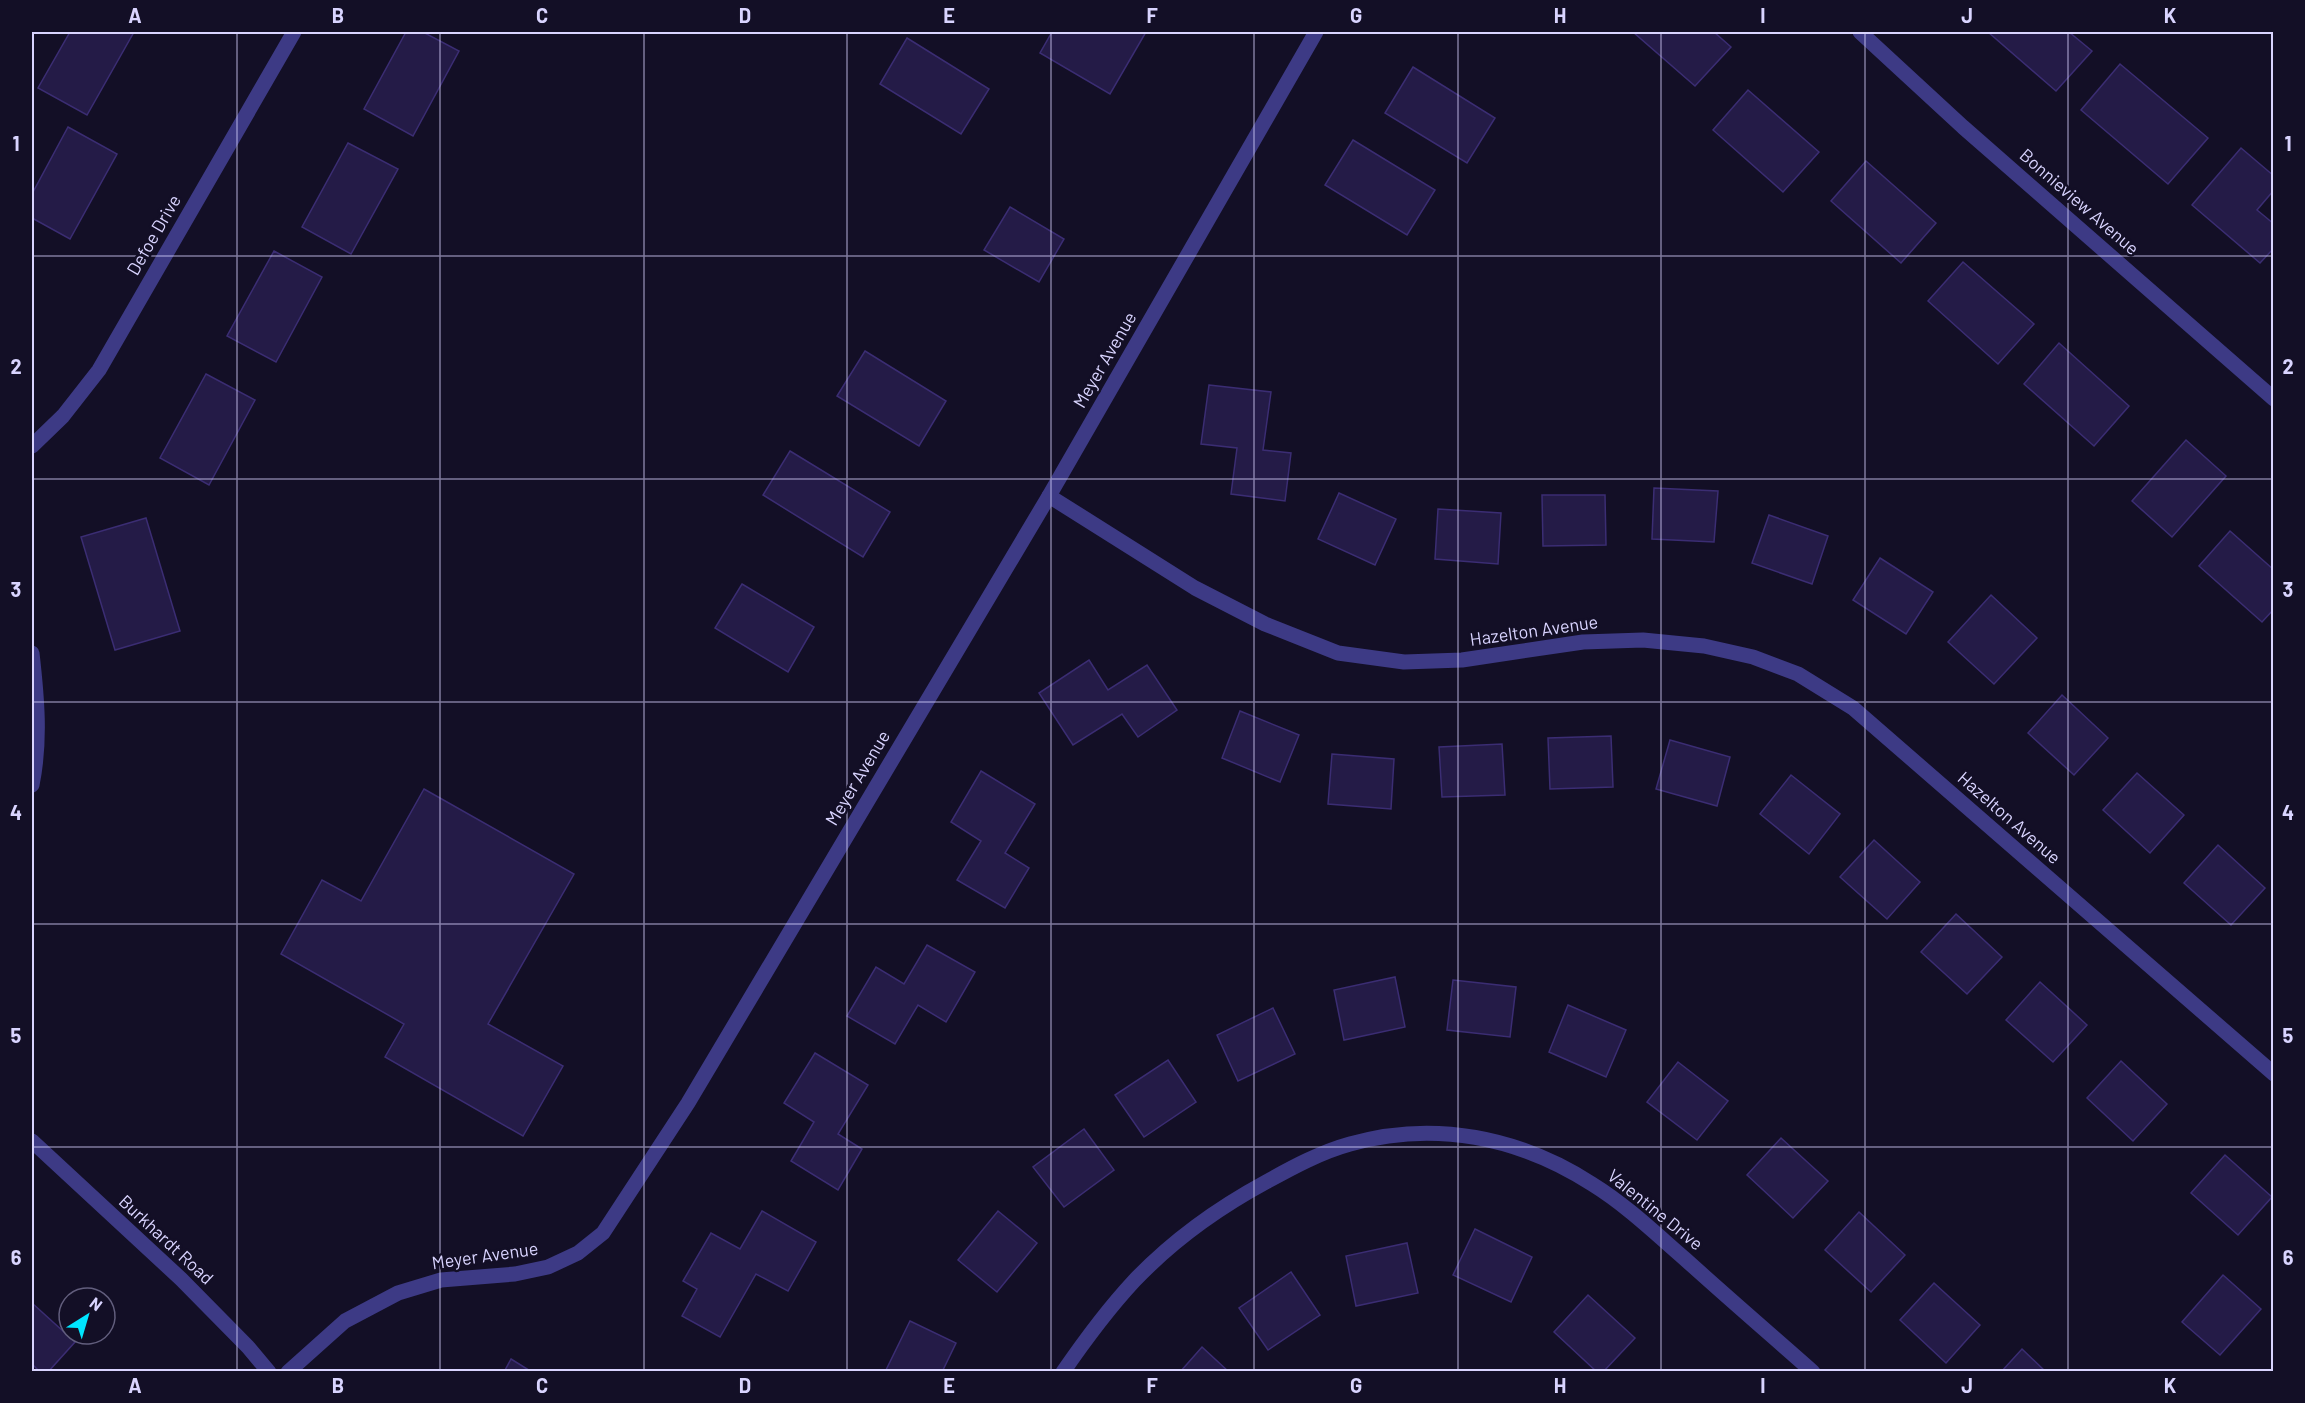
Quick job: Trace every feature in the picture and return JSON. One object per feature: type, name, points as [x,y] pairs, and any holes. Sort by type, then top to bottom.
[{"type":"street","name":"Defoe Drive","points":[[32,446],[63,416],[99,370],[294,32]]},
{"type":"street","name":"Meyer Avenue","points":[[288,1371],[345,1321],[398,1293],[441,1280],[514,1274],[548,1267],[578,1253],[603,1233],[688,1102],[1049,496],[1316,32]]},
{"type":"street","name":"Bonnieview Avenue","points":[[1860,32],[1876,37],[1963,127],[2274,399]]},
{"type":"street","name":"Hazelton Avenue","points":[[1049,496],[1195,588],[1265,624],[1338,653],[1404,662],[1462,660],[1583,642],[1643,640],[1704,646],[1743,655],[1798,674],[1853,708],[2274,1074]]},
{"type":"street","points":[[32,652],[38,710],[32,785]]},
{"type":"street","name":"Valentine Drive","points":[[1063,1371],[1094,1328],[1135,1280],[1184,1235],[1238,1197],[1296,1166],[1348,1144],[1394,1134],[1455,1133],[1500,1142],[1533,1154],[1592,1184],[1635,1215],[1813,1371]]},
{"type":"street","name":"Burkhardt Road","points":[[32,1141],[181,1279],[269,1371]]},
{"type":"building","points":[[70,32],[134,32],[87,115],[38,88]]},
{"type":"building","points":[[406,32],[423,32],[459,51],[413,136],[364,109]]},
{"type":"building","points":[[1052,32],[1146,32],[1110,94],[1040,53]]},
{"type":"building","points":[[1633,32],[1714,32],[1731,47],[1695,86]]},
{"type":"building","points":[[1988,32],[2069,32],[2092,51],[2056,91]]},
{"type":"building","points":[[907,38],[989,89],[961,134],[880,84]]},
{"type":"building","points":[[2120,64],[2208,138],[2168,184],[2081,110]]},
{"type":"building","points":[[1413,67],[1495,118],[1467,163],[1385,113]]},
{"type":"building","points":[[1748,90],[1819,152],[1783,192],[1713,130]]},
{"type":"building","points":[[68,127],[117,154],[70,239],[32,218],[32,194]]},
{"type":"building","points":[[1353,140],[1435,190],[1407,235],[1325,185]]},
{"type":"building","points":[[348,143],[398,169],[351,254],[302,227]]},
{"type":"building","points":[[2241,148],[2274,176],[2274,190],[2257,210],[2274,224],[2274,248],[2260,263],[2192,205]]},
{"type":"building","points":[[1866,161],[1936,223],[1901,263],[1831,201]]},
{"type":"building","points":[[1010,207],[1064,239],[1039,282],[984,250]]},
{"type":"building","points":[[274,251],[322,277],[276,362],[227,336]]},
{"type":"building","points":[[1963,262],[2034,324],[1998,364],[1928,301]]},
{"type":"building","points":[[2059,343],[2129,406],[2094,446],[2024,384]]},
{"type":"building","points":[[865,351],[946,401],[919,446],[837,396]]},
{"type":"building","points":[[206,374],[255,400],[209,485],[160,458]]},
{"type":"building","points":[[1209,385],[1271,392],[1263,450],[1291,453],[1285,501],[1231,494],[1237,448],[1201,444]]},
{"type":"building","points":[[2186,440],[2226,476],[2172,537],[2132,501]]},
{"type":"building","points":[[790,451],[890,512],[863,557],[763,495]]},
{"type":"building","points":[[1654,488],[1718,491],[1714,542],[1652,539]]},
{"type":"building","points":[[1339,493],[1396,519],[1375,565],[1318,539]]},
{"type":"building","points":[[1542,495],[1605,495],[1606,545],[1543,546]]},
{"type":"building","points":[[1438,509],[1501,513],[1498,564],[1435,559]]},
{"type":"building","points":[[1769,515],[1828,536],[1812,584],[1752,563]]},
{"type":"building","points":[[146,518],[180,631],[115,650],[81,537]]},
{"type":"building","points":[[2230,531],[2274,570],[2274,609],[2262,622],[2199,566]]},
{"type":"building","points":[[1880,558],[1933,592],[1906,634],[1853,600]]},
{"type":"building","points":[[742,584],[814,627],[788,672],[715,628]]},
{"type":"building","points":[[1991,595],[2037,638],[1994,684],[1948,642]]},
{"type":"building","points":[[1089,660],[1108,690],[1147,665],[1177,710],[1138,737],[1122,714],[1073,745],[1039,693]]},
{"type":"building","points":[[2062,695],[2108,738],[2074,775],[2028,733]]},
{"type":"building","points":[[1240,711],[1299,735],[1280,782],[1222,758]]},
{"type":"building","points":[[1611,736],[1613,787],[1550,789],[1548,738]]},
{"type":"building","points":[[1670,740],[1730,757],[1717,806],[1656,789]]},
{"type":"building","points":[[1502,744],[1505,795],[1442,797],[1439,747]]},
{"type":"building","points":[[1332,754],[1394,759],[1391,809],[1328,804]]},
{"type":"building","points":[[981,771],[1035,804],[1005,853],[1029,868],[1005,908],[957,880],[981,841],[951,822]]},
{"type":"building","points":[[2137,773],[2184,815],[2150,853],[2103,810]]},
{"type":"building","points":[[1791,775],[1840,814],[1809,854],[1760,814]]},
{"type":"building","points":[[424,789],[574,874],[488,1024],[563,1066],[523,1136],[385,1057],[404,1024],[281,954],[322,880],[361,901]]},
{"type":"building","points":[[1874,840],[1920,882],[1887,919],[1840,877]]},
{"type":"building","points":[[2218,845],[2265,888],[2231,925],[2184,883]]},
{"type":"building","points":[[1956,914],[2002,957],[1967,994],[1921,952]]},
{"type":"building","points":[[927,945],[975,972],[946,1022],[918,1005],[895,1044],[847,1016],[876,967],[904,984]]},
{"type":"building","points":[[1395,977],[1405,1027],[1344,1040],[1334,990]]},
{"type":"building","points":[[1453,980],[1516,987],[1510,1037],[1447,1030]]},
{"type":"building","points":[[2040,982],[2087,1025],[2053,1062],[2006,1020]]},
{"type":"building","points":[[1568,1005],[1626,1030],[1606,1077],[1549,1052]]},
{"type":"building","points":[[1273,1008],[1295,1054],[1238,1081],[1217,1035]]},
{"type":"building","points":[[815,1053],[868,1085],[838,1134],[862,1149],[838,1190],[791,1161],[814,1122],[784,1103]]},
{"type":"building","points":[[1168,1060],[1196,1102],[1144,1137],[1115,1095]]},
{"type":"building","points":[[2121,1061],[2167,1104],[2133,1141],[2087,1098]]},
{"type":"building","points":[[1678,1062],[1728,1101],[1697,1140],[1647,1102]]},
{"type":"building","points":[[1084,1129],[1114,1170],[1064,1207],[1033,1167]]},
{"type":"building","points":[[1781,1138],[1828,1181],[1793,1218],[1747,1175]]},
{"type":"building","points":[[2225,1155],[2272,1197],[2238,1235],[2191,1193]]},
{"type":"building","points":[[762,1211],[816,1242],[788,1291],[756,1274],[720,1337],[682,1316],[697,1289],[683,1281],[711,1233],[740,1249]]},
{"type":"building","points":[[998,1211],[1037,1243],[997,1292],[958,1260]]},
{"type":"building","points":[[1859,1212],[1905,1255],[1871,1292],[1825,1250]]},
{"type":"building","points":[[1475,1229],[1532,1257],[1511,1302],[1453,1275]]},
{"type":"building","points":[[1407,1243],[1418,1293],[1356,1306],[1346,1256]]},
{"type":"building","points":[[1291,1272],[1320,1315],[1268,1350],[1239,1308]]},
{"type":"building","points":[[2223,1275],[2261,1309],[2220,1355],[2182,1322]]},
{"type":"building","points":[[1934,1283],[1980,1325],[1946,1363],[1900,1320]]},
{"type":"building","points":[[1588,1295],[1635,1338],[1603,1372],[1597,1372],[1554,1332]]},
{"type":"building","points":[[32,1303],[57,1326],[57,1346],[71,1346],[48,1372],[40,1372],[32,1364]]},
{"type":"building","points":[[910,1321],[956,1343],[942,1372],[885,1372]]},
{"type":"building","points":[[1202,1347],[1229,1372],[1180,1372]]},
{"type":"building","points":[[2022,1349],[2046,1372],[2001,1372]]},
{"type":"building","points":[[511,1359],[532,1372],[504,1372]]}]
